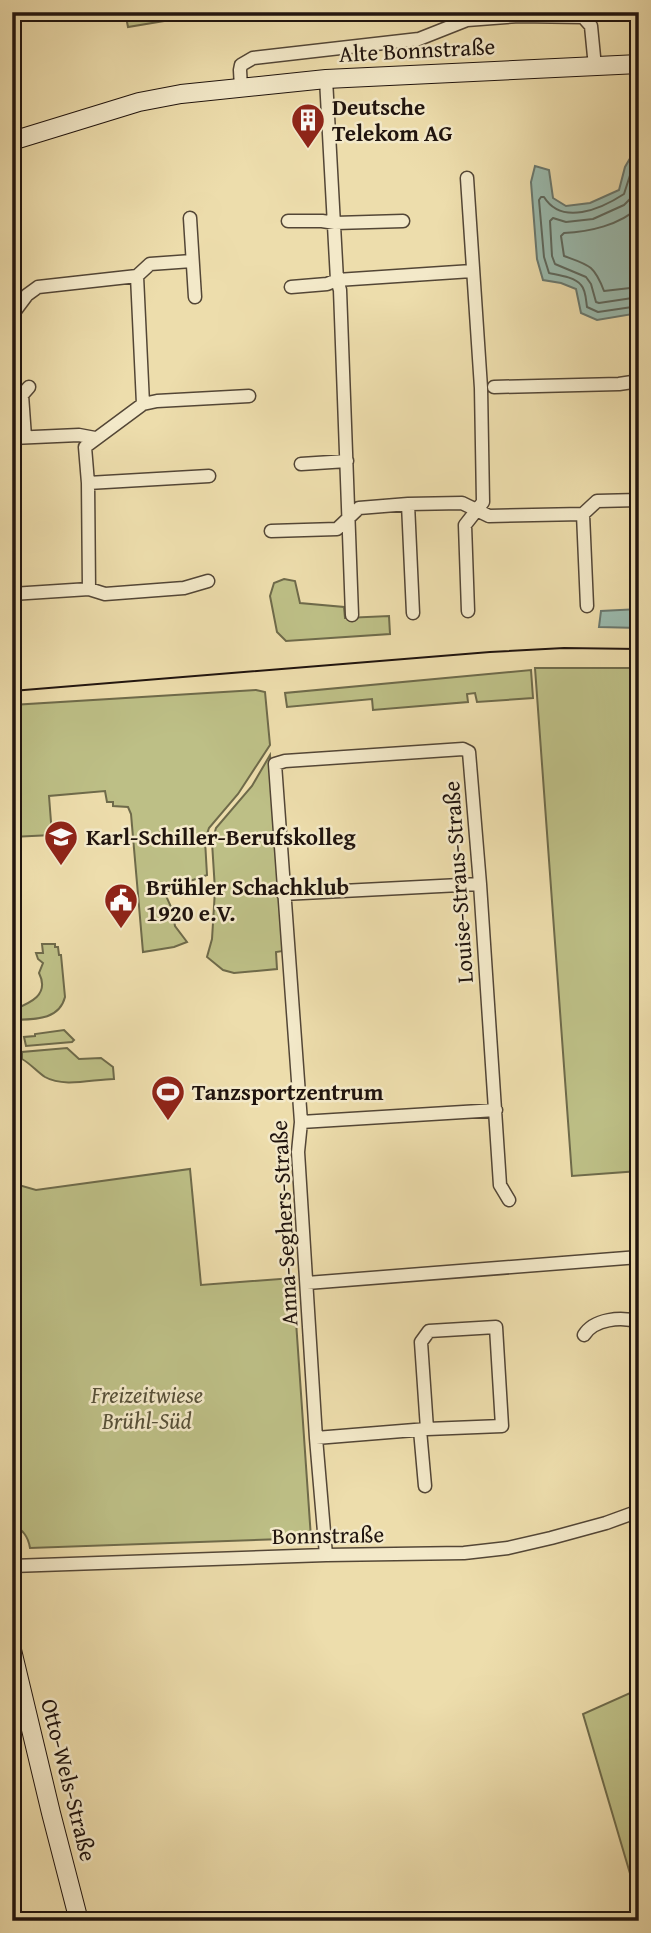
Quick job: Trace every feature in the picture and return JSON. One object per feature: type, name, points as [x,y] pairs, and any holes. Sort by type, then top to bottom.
[{"type":"main road","name":"Alte Bonnstraße","points":[[12,141],[139,102],[181,94],[326,79],[639,64]]},
{"type":"main road","name":"Otto-Wels-Straße","points":[[12,1650],[79,1921]]},
{"type":"street","name":"Alte Bonnstraße","points":[[241,88],[241,65],[253,58],[419,39],[467,20],[519,16],[583,17],[591,26],[595,67]]},
{"type":"street","points":[[326,79],[337,280],[340,290],[352,615]]},
{"type":"street","points":[[467,178],[481,388],[483,502],[465,525],[468,611]]},
{"type":"street","points":[[190,218],[195,297]]},
{"type":"street","points":[[288,221],[403,222]]},
{"type":"street","points":[[12,316],[27,295],[38,287],[138,275],[150,264],[192,261]]},
{"type":"street","points":[[291,287],[327,284],[337,280],[472,271]]},
{"type":"street","points":[[138,275],[143,404]]},
{"type":"street","points":[[494,387],[619,384],[639,381]]},
{"type":"street","points":[[12,388],[29,387],[22,395],[19,437],[79,435],[94,439]]},
{"type":"street","points":[[89,589],[85,447],[143,404],[250,396]]},
{"type":"street","points":[[301,464],[347,461]]},
{"type":"street","points":[[88,483],[209,476]]},
{"type":"street","points":[[271,531],[337,529],[359,508],[462,503],[489,516],[583,514],[597,501],[639,500]]},
{"type":"street","points":[[408,504],[412,612]]},
{"type":"street","points":[[583,514],[587,606]]},
{"type":"street","points":[[12,594],[89,589],[105,594],[184,588],[208,581]]},
{"type":"street","name":"Louise-Straus-Straße","points":[[275,764],[285,761],[463,749],[469,752],[500,1185],[509,1200]]},
{"type":"street","name":"Anna-Seghers-Straße","points":[[275,764],[301,1122],[298,1152],[326,1555]]},
{"type":"street","points":[[284,894],[480,884]]},
{"type":"street","points":[[301,1122],[496,1110]]},
{"type":"street","points":[[307,1283],[639,1257]]},
{"type":"street","points":[[584,1335],[599,1322],[639,1322]]},
{"type":"street","points":[[316,1438],[424,1429],[502,1426],[496,1327],[429,1331],[421,1342],[424,1429],[425,1486]]},
{"type":"street","name":"Bonnstraße","points":[[12,1566],[464,1553],[508,1548],[578,1531],[639,1511]]},
{"type":"green space","points":[[125,12],[218,12],[128,27]]},
{"type":"green space","points":[[284,579],[295,581],[300,603],[344,607],[345,618],[389,616],[390,634],[286,641],[277,632],[270,596],[274,583]]},
{"type":"green space","points":[[535,668],[639,668],[639,1171],[572,1176]]},
{"type":"green space","points":[[531,670],[533,698],[477,702],[475,693],[467,694],[468,702],[373,710],[372,699],[287,707],[285,693]]},
{"type":"green space","points":[[256,690],[265,692],[270,745],[238,794],[209,828],[205,840],[207,875],[167,892],[175,926],[187,942],[143,952],[131,814],[128,807],[113,806],[113,802],[107,802],[105,791],[49,796],[52,835],[12,837],[12,705]]},
{"type":"green space","points":[[270,755],[283,951],[276,952],[277,969],[234,973],[223,970],[207,957],[212,939],[215,890],[212,842],[216,828],[252,786]]},
{"type":"green space","points":[[42,944],[55,944],[61,955],[65,997],[62,1005],[51,1015],[12,1020],[13,1010],[32,1001],[40,993],[42,981],[39,973],[43,963],[36,953],[43,953]]},
{"type":"green space","points":[[64,1030],[74,1040],[72,1042],[26,1046],[24,1037]]},
{"type":"green space","points":[[67,1048],[79,1059],[101,1058],[113,1067],[114,1079],[61,1082],[42,1075],[22,1059],[22,1052]]},
{"type":"green space","name":"Freizeitwiese Brühl-Süd","points":[[190,1169],[201,1285],[293,1278],[311,1538],[30,1548],[24,1534],[12,1524],[12,1183],[36,1190]]},
{"type":"green space","points":[[639,1689],[639,1904],[583,1714]]},
{"type":"water","points":[[639,143],[639,313],[597,320],[581,313],[576,289],[543,280],[537,259],[531,182],[535,166],[549,170],[553,198],[566,206],[590,203],[619,190],[625,167]]},
{"type":"water","points":[[639,609],[639,628],[599,627],[601,611]]},
{"type":"tram line","points":[[12,691],[490,652],[564,648],[639,649]]},
{"type":"place","name":"Deutsche Telekom AG","points":[[308,150]]},
{"type":"place","name":"Karl-Schiller-Berufskolleg","points":[[61,867]]},
{"type":"place","name":"Brühler Schachklub 1920 e.V.","points":[[121,930]]},
{"type":"place","name":"Tanzsportzentrum","points":[[168,1122]]}]
